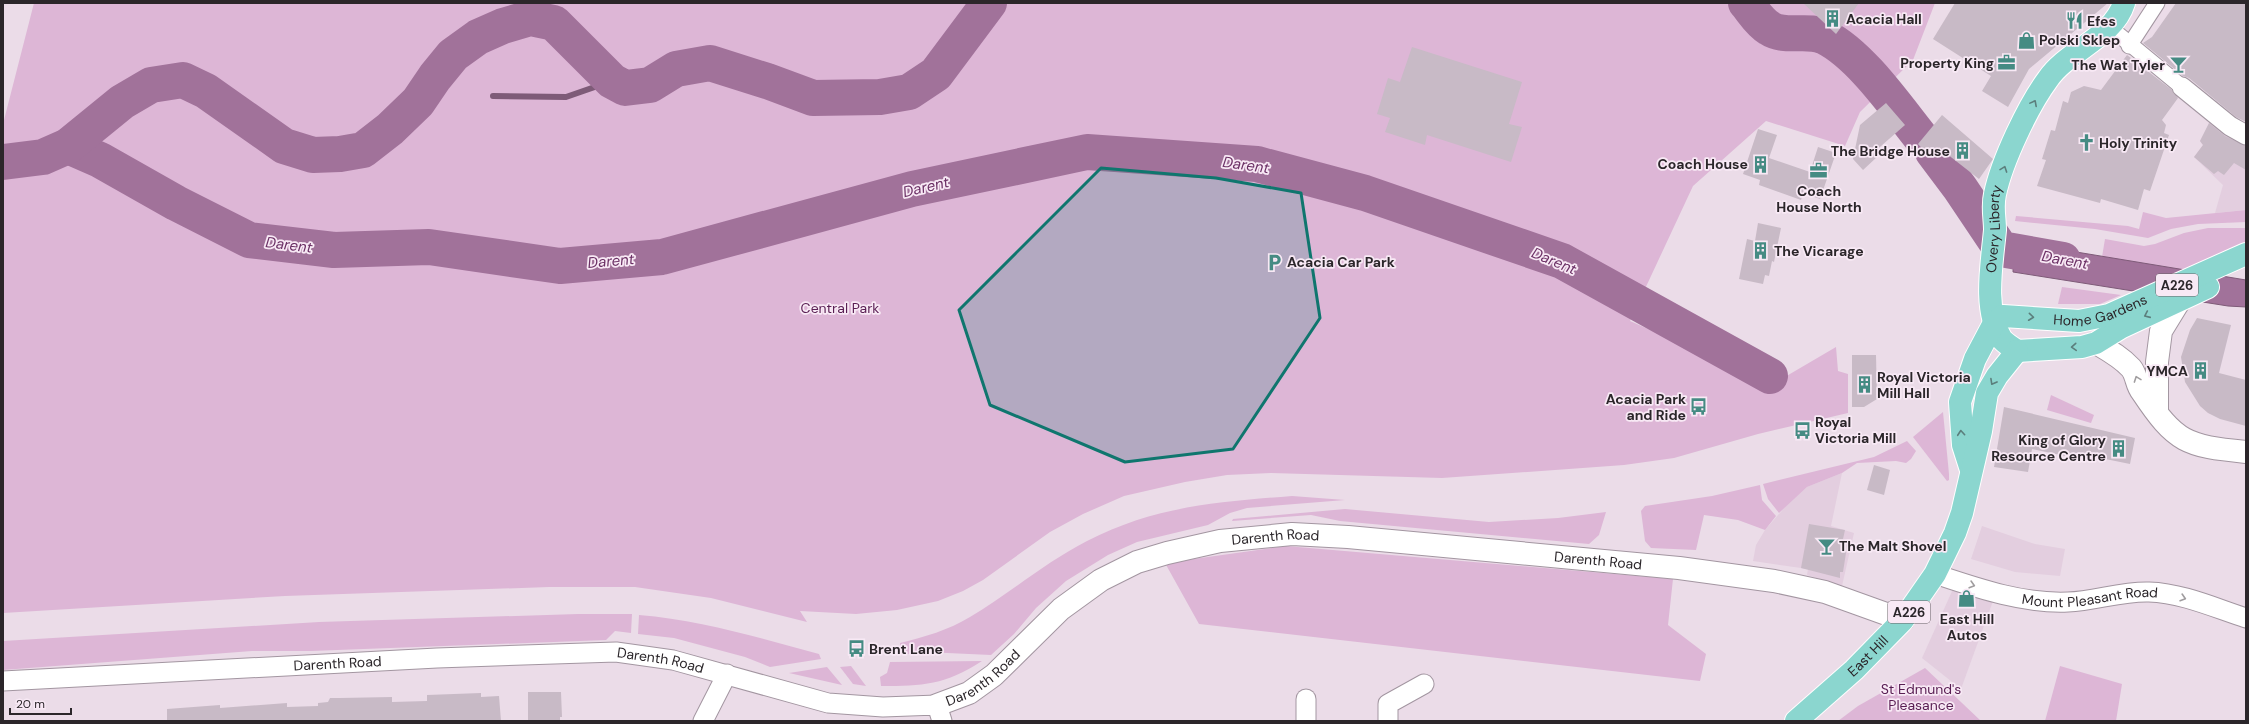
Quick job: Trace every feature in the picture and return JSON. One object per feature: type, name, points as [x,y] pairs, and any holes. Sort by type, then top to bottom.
[{"type":"main road","name":"Overy Liberty","points":[[1994,323],[1990,281],[1995,228],[1992,208],[1995,193],[2016,137],[2049,78],[2119,35],[2121,13],[2124,3]]},
{"type":"main road","name":"Home Gardens","points":[[2017,352],[2082,347],[2096,343],[2116,321],[2246,254]]},
{"type":"main road","name":"Home Gardens","points":[[1994,323],[2003,316],[2116,321],[2180,300],[2246,269]]},
{"type":"main road","points":[[1994,323],[2002,339],[2017,352]]},
{"type":"main road","name":"East Hill","points":[[1971,470],[1963,445],[1960,402],[1975,359],[1994,323]]},
{"type":"main road","name":"East Hill","points":[[1796,721],[1854,670],[1903,620],[1935,574],[1955,533],[1962,513],[1981,431],[1987,393],[1997,376],[2017,352]]},
{"type":"street","points":[[2157,3],[2119,35],[2230,126],[2246,135]]},
{"type":"street","points":[[2157,412],[2157,362],[2161,330],[2180,300]]},
{"type":"street","points":[[2096,343],[2131,368],[2137,378],[2140,391],[2157,412],[2168,429],[2190,442],[2210,448],[2246,452]]},
{"type":"street","name":"Darenth Road","points":[[3,681],[436,658],[616,652],[673,660],[828,703],[939,713],[994,675],[1061,609],[1101,580],[1137,562],[1167,553],[1220,541],[1292,534],[1348,537],[1611,560],[1703,571],[1774,581],[1825,592],[1903,620]]},
{"type":"street","name":"Mount Pleasant Road","points":[[1935,574],[2035,601],[2068,602],[2123,594],[2149,592],[2172,595],[2246,618]]},
{"type":"street","points":[[703,721],[727,674]]},
{"type":"street","points":[[1388,721],[1388,704],[1424,684]]},
{"type":"street","points":[[1306,699],[1306,721]]},
{"type":"highlighted area","points":[[1101,168],[1216,178],[1301,193],[1320,318],[1233,449],[1125,462],[990,405],[959,310]]},
{"type":"shaded area","points":[[2211,120],[2246,146],[2246,210],[2215,213],[2223,185],[2194,157],[2203,145],[2200,141]]},
{"type":"shaded area","points":[[1842,473],[1831,526],[1854,533],[1842,586],[1807,575],[1808,569],[1753,561],[1756,545],[1765,530],[1786,506],[1807,487]]},
{"type":"shaded area","points":[[1982,526],[2035,544],[2065,549],[2060,576],[2015,572],[1971,559]]},
{"type":"shaded area","points":[[1953,589],[1993,601],[1961,689],[1922,658]]},
{"type":"green space","name":"Central Park","points":[[34,3],[1935,3],[1913,60],[1860,112],[1845,146],[1766,121],[1693,186],[1630,321],[1773,384],[1836,347],[1838,371],[1848,374],[1848,413],[1758,434],[1674,458],[1624,465],[1442,478],[1271,473],[1227,475],[1185,482],[1124,496],[1083,514],[1050,532],[983,580],[963,591],[938,601],[897,610],[856,614],[800,611],[807,622],[711,598],[635,587],[549,587],[285,596],[3,613],[3,124]]},
{"type":"green space","points":[[2246,210],[2246,222],[2198,224],[2171,229],[2148,238],[2095,229],[2015,221],[2016,216],[2128,226],[2139,229],[2143,212],[2166,218]]},
{"type":"green space","points":[[2208,228],[2246,228],[2246,245],[2185,272],[2102,257],[2105,239],[2144,246],[2155,244],[2184,233]]},
{"type":"green space","points":[[2062,287],[2121,295],[2100,304],[2058,304]]},
{"type":"green space","points":[[2051,395],[2094,415],[2091,423],[2047,410]]},
{"type":"green space","points":[[1943,412],[1949,474],[1949,480],[1947,481],[1913,437]]},
{"type":"green space","points":[[1907,441],[1916,451],[1911,459],[1906,463],[1896,461],[1857,463],[1842,473],[1807,487],[1779,513],[1768,499],[1763,484],[1874,457]]},
{"type":"green space","points":[[1760,485],[1762,500],[1776,516],[1765,530],[1738,520],[1704,515],[1696,550],[1651,548],[1645,541],[1641,511],[1645,506],[1712,496]]},
{"type":"green space","points":[[1292,496],[1345,500],[1247,508],[1230,513],[1208,525],[1137,542],[1108,555],[1066,581],[1036,608],[1014,634],[991,655],[925,652],[901,655],[900,643],[936,633],[962,622],[985,608],[1057,558],[1112,529],[1162,513],[1187,508]]},
{"type":"green space","points":[[1345,509],[1489,522],[1558,518],[1606,512],[1599,535],[1589,544],[1340,521],[1311,515],[1232,521],[1233,519]]},
{"type":"green space","points":[[1286,546],[1673,579],[1668,625],[1706,654],[1700,681],[1199,624],[1165,563]]},
{"type":"green space","points":[[578,614],[632,614],[631,633],[615,631],[606,640],[311,651],[252,651],[3,670],[3,641],[319,622]]},
{"type":"green space","points":[[639,615],[662,617],[730,630],[819,654],[821,659],[770,667],[745,657],[674,638],[638,634]]},
{"type":"green space","points":[[982,661],[957,675],[933,682],[881,686],[880,677],[887,673],[890,662]]},
{"type":"green space","points":[[851,666],[866,686],[853,684],[840,667]]},
{"type":"green space","points":[[2060,666],[2122,684],[2116,721],[2045,721]]},
{"type":"green space","points":[[827,667],[842,685],[789,673]]},
{"type":"green space","name":"St Edmund's Pleasance","points":[[1925,668],[1981,721],[1838,721],[1858,706]]},
{"type":"water","points":[[2014,244],[2058,249],[2246,280],[2246,307],[2228,306],[2013,272]]},
{"type":"building","name":"Acacia Hall","points":[[1803,3],[1859,3],[1836,34]]},
{"type":"building","points":[[1955,3],[2108,3],[2029,69],[2008,107],[1982,91],[1991,76],[1933,39]]},
{"type":"building","points":[[2176,3],[2246,3],[2246,122],[2236,117],[2189,78],[2183,76],[2143,43],[2152,37]]},
{"type":"building","points":[[1412,47],[1522,82],[1509,124],[1522,127],[1511,162],[1427,135],[1425,145],[1385,132],[1390,118],[1377,114],[1388,78],[1400,82]]},
{"type":"building","points":[[2127,55],[2172,90],[2178,98],[2162,120],[2166,125],[2164,133],[2169,135],[2150,191],[2144,189],[2138,210],[2101,199],[2100,203],[2037,186],[2046,160],[2042,159],[2051,130],[2055,131],[2063,101],[2068,103],[2071,92],[2084,86],[2101,90]]},
{"type":"building","points":[[1886,103],[1905,125],[1873,153],[1877,157],[1863,170],[1853,159],[1860,125]]},
{"type":"building","name":"The Bridge House","points":[[1942,115],[1993,159],[1979,179],[1938,147],[1928,155],[1918,144]]},
{"type":"building","points":[[2209,123],[2225,136],[2246,146],[2246,170],[2234,163],[2224,175],[2218,171],[2214,174],[2194,157],[2203,145],[2200,141]]},
{"type":"building","name":"Coach House","points":[[1758,129],[1777,135],[1769,158],[1810,172],[1818,147],[1836,153],[1820,199],[1803,193],[1801,200],[1759,185],[1760,180],[1743,174]]},
{"type":"building","name":"The Vicarage","points":[[1758,223],[1781,228],[1774,262],[1772,261],[1769,276],[1765,275],[1763,284],[1739,279],[1747,239],[1755,241]]},
{"type":"building","name":"YMCA","points":[[2197,318],[2231,325],[2219,373],[2246,380],[2246,426],[2220,419],[2208,413],[2200,406],[2185,382],[2181,357],[2190,330]]},
{"type":"building","name":"Royal Victoria Mill Hall","points":[[1852,355],[1876,355],[1877,399],[1864,407],[1852,407]]},
{"type":"building","points":[[2004,407],[2135,438],[2130,464],[2076,453],[2075,458],[2032,449],[2028,472],[1994,467]]},
{"type":"building","points":[[1874,465],[1890,470],[1884,495],[1867,490]]},
{"type":"building","name":"The Malt Shovel","points":[[1809,524],[1845,530],[1843,539],[1848,540],[1843,572],[1840,572],[1840,578],[1801,568]]},
{"type":"building","points":[[528,692],[561,692],[562,717],[560,717],[560,721],[528,721]]},
{"type":"building","points":[[481,693],[481,697],[499,696],[501,721],[167,721],[167,709],[220,705],[220,708],[287,703],[287,707],[318,706],[318,703],[328,702],[330,698],[392,697],[392,702],[427,701],[427,695]]},
{"type":"waterway","name":"Darent","points":[[3,162],[43,157],[68,146],[122,102],[151,85],[183,80],[206,91],[284,146],[313,155],[340,154],[363,150],[390,129],[418,102],[435,77],[453,55],[478,37],[503,26],[530,18],[554,23],[612,81],[625,88],[650,85],[676,69],[710,63],[767,81],[813,98],[880,97],[909,92],[936,74],[989,3]]},
{"type":"waterway","name":"Darent","points":[[1746,3],[1762,23],[1775,31],[1782,33],[1818,34],[1838,45],[1852,56],[1878,83],[1922,139]]},
{"type":"waterway","points":[[493,96],[566,97],[612,81]]},
{"type":"waterway","name":"Darent","points":[[68,146],[100,160],[176,203],[249,240],[334,250],[429,247],[560,266],[662,257],[912,189],[1087,152],[1257,164],[1365,193],[1562,261],[1770,376]]},
{"type":"waterway","name":"Darent","points":[[1933,152],[1960,188],[2001,249],[2063,260]]},
{"type":"place","name":"Acacia Hall","points":[[1833,19]]},
{"type":"place","name":"Efes","points":[[2074,21]]},
{"type":"place","name":"Polski Sklep","points":[[2026,40]]},
{"type":"place","name":"Property King","points":[[2007,63]]},
{"type":"place","name":"The Wat Tyler","points":[[2178,65]]},
{"type":"place","name":"Holy Trinity","points":[[2086,143]]},
{"type":"place","name":"The Bridge House","points":[[1963,151]]},
{"type":"place","name":"Coach House","points":[[1761,164]]},
{"type":"place","name":"Coach House North","points":[[1819,171]]},
{"type":"place","name":"The Vicarage","points":[[1761,251]]},
{"type":"place","name":"Acacia Car Park","points":[[1274,262]]},
{"type":"place","name":"YMCA","points":[[2201,371]]},
{"type":"place","name":"Royal Victoria Mill Hall","points":[[1864,385]]},
{"type":"place","name":"Acacia Park and Ride","points":[[1699,407]]},
{"type":"place","name":"Royal Victoria Mill","points":[[1802,430]]},
{"type":"place","name":"King of Glory Resource Centre","points":[[2119,448]]},
{"type":"place","name":"The Malt Shovel","points":[[1826,546]]},
{"type":"place","name":"East Hill Autos","points":[[1967,599]]},
{"type":"place","name":"Brent Lane","points":[[856,649]]}]
